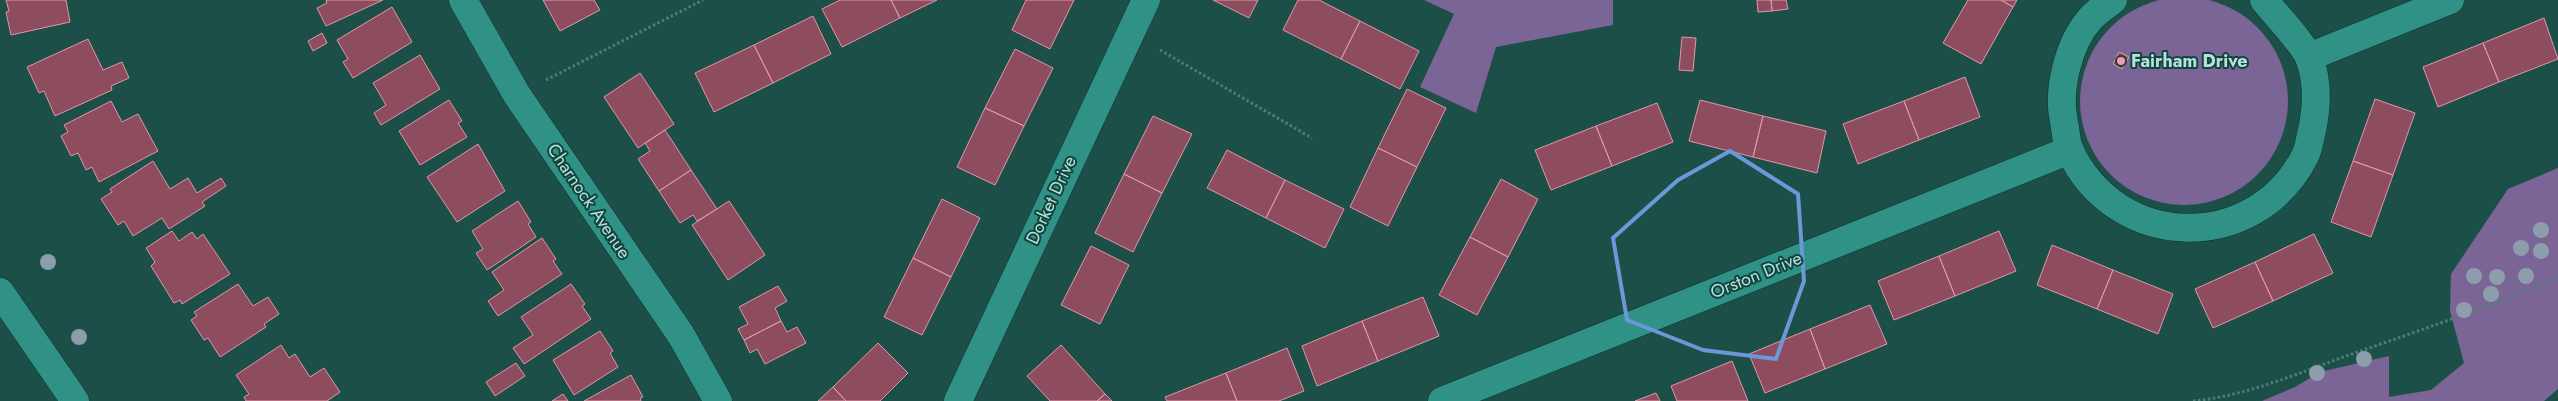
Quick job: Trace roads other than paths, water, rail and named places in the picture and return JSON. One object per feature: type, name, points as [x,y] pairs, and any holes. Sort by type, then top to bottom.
[{"type":"street","name":"Charnock Avenue","points":[[463,0],[517,95],[682,335],[718,401]]},
{"type":"street","name":"Dorket Drive","points":[[958,401],[1129,32],[1146,0]]},
{"type":"street","points":[[2113,0],[2089,20],[2068,59],[2060,106],[2070,150],[2085,177],[2117,208],[2155,225],[2199,229],[2244,217],[2281,191],[2306,155],[2316,112],[2315,79],[2309,57],[2264,0]]},
{"type":"street","points":[[2309,57],[2450,0]]},
{"type":"street","name":"Orston Drive","points":[[1442,401],[2070,150]]},
{"type":"street","points":[[0,292],[75,401]]},
{"type":"place","name":"Fairham Drive","points":[[2121,61]]}]
